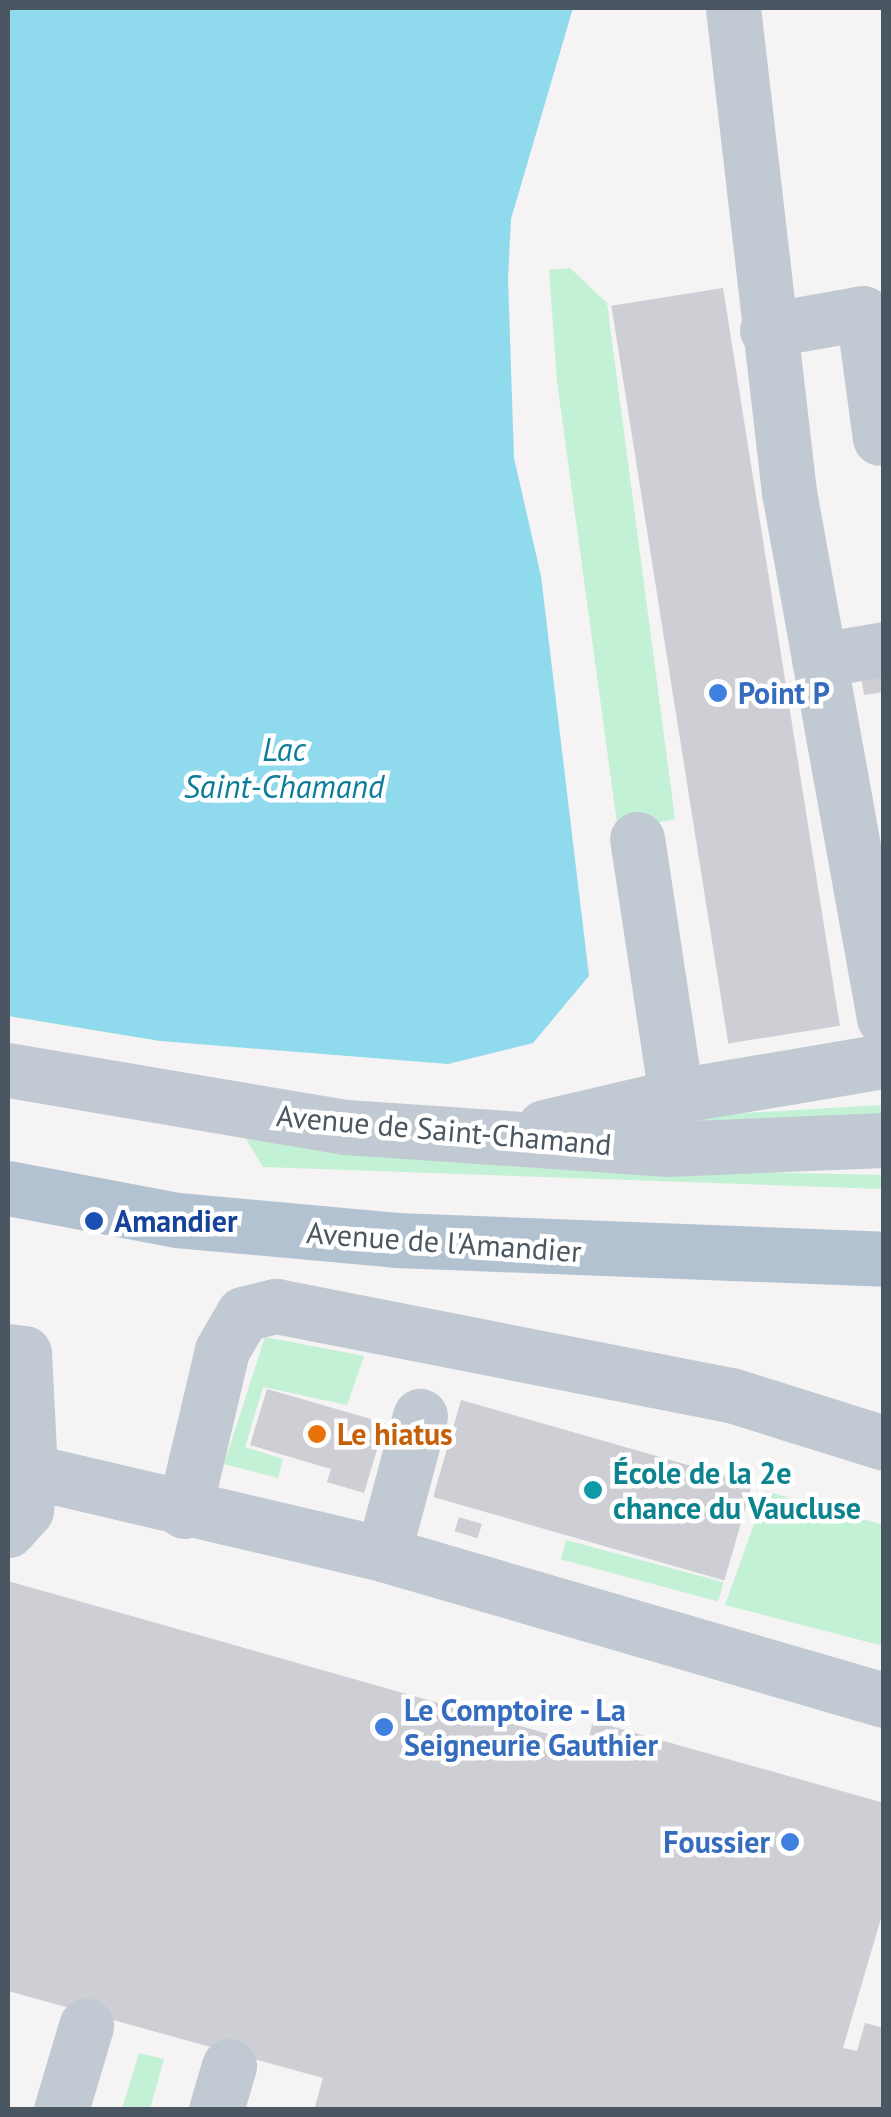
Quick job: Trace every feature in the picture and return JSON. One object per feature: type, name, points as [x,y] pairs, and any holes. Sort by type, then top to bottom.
[{"type":"main road","name":"Avenue de l'Amandier","points":[[8,1188],[177,1220],[583,1252],[884,1259]]},
{"type":"main road","points":[[8,1221],[177,1220]]},
{"type":"street","points":[[733,8],[768,330],[819,660],[884,1018]]},
{"type":"street","points":[[768,330],[864,313],[880,438]]},
{"type":"street","points":[[819,660],[884,649]]},
{"type":"street","points":[[637,839],[676,1096]]},
{"type":"street","points":[[502,1138],[676,1096],[884,1061]]},
{"type":"street","name":"Avenue de Saint-Chamand","points":[[8,1070],[346,1127],[668,1150],[884,1140]]},
{"type":"street","points":[[184,1512],[222,1350],[243,1314],[276,1306],[731,1395],[884,1443]]},
{"type":"street","points":[[8,1352],[24,1353],[19,1469],[26,1510],[8,1530]]},
{"type":"street","points":[[383,1554],[420,1416]]},
{"type":"street","points":[[19,1469],[184,1512],[383,1554],[884,1700]]},
{"type":"street","points":[[61,2110],[86,2026]]},
{"type":"green space","points":[[570,268],[607,303],[675,819],[618,831],[557,381],[549,270]]},
{"type":"green space","points":[[883,1105],[883,1123],[645,1131],[726,1114]]},
{"type":"green space","points":[[243,1134],[521,1167],[883,1175],[883,1189],[263,1167]]},
{"type":"green space","points":[[265,1337],[364,1356],[347,1405],[263,1387],[245,1447],[283,1459],[278,1478],[224,1464]]},
{"type":"green space","points":[[766,1491],[883,1525],[883,1646],[725,1605]]},
{"type":"green space","points":[[566,1540],[723,1582],[718,1602],[561,1559]]},
{"type":"green space","points":[[139,2053],[164,2059],[150,2109],[122,2109]]},
{"type":"water","name":"Lac Saint-Chamand","points":[[8,8],[573,8],[511,219],[508,278],[514,458],[541,576],[589,976],[533,1043],[448,1064],[160,1041],[8,1016]]},
{"type":"building","points":[[723,288],[840,1026],[728,1043],[611,306]]},
{"type":"building","points":[[884,661],[884,692],[864,695],[859,664]]},
{"type":"building","name":"Le hiatus","points":[[267,1389],[385,1423],[364,1493],[327,1482],[331,1469],[250,1445]]},
{"type":"building","name":"École de la 2e chance du Vaucluse","points":[[461,1400],[752,1484],[724,1581],[433,1497]]},
{"type":"building","points":[[459,1517],[482,1524],[478,1538],[455,1531]]},
{"type":"building","points":[[8,1581],[587,1745],[593,1721],[884,1803],[884,1908],[843,2048],[857,2051],[865,2023],[884,2028],[884,2110],[314,2110],[323,2078],[8,1991]]},
{"type":"place","name":"Point P","points":[[718,693]]},
{"type":"place","name":"Amandier","points":[[94,1221]]},
{"type":"place","name":"Le hiatus","points":[[317,1434]]},
{"type":"place","name":"École de la 2e chance du Vaucluse","points":[[593,1490]]},
{"type":"place","name":"Le Comptoire - La Seigneurie Gauthier","points":[[384,1727]]},
{"type":"place","name":"Foussier","points":[[790,1842]]}]
